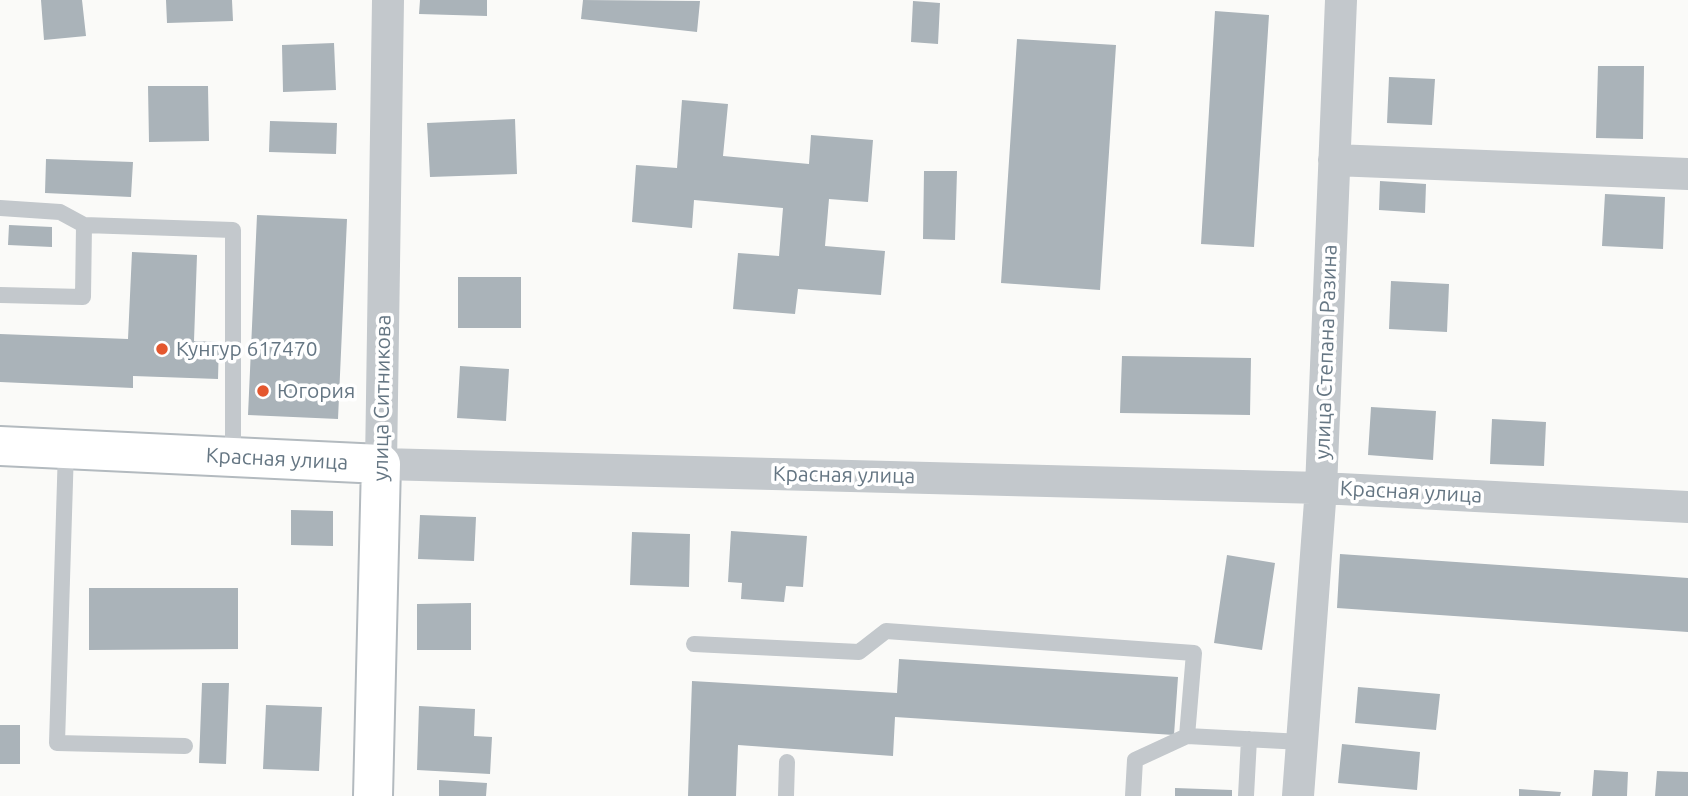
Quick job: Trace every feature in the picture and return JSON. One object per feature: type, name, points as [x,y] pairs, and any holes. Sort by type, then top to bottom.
[{"type":"main road","name":"Красная улица","points":[[0,446],[381,464]]},
{"type":"main road","name":"улица Ситникова","points":[[373,796],[381,464]]},
{"type":"street","name":"улица Ситникова","points":[[381,464],[388,0]]},
{"type":"street","name":"улица Степана Разина","points":[[1298,796],[1321,488],[1341,0]]},
{"type":"street","points":[[1334,160],[1688,174]]},
{"type":"street","name":"Красная улица","points":[[381,464],[1321,488],[1688,507]]},
{"type":"lane","points":[[0,208],[60,212],[84,225],[233,230],[233,457]]},
{"type":"lane","points":[[0,295],[83,297],[84,225]]},
{"type":"lane","points":[[66,449],[57,743],[185,747]]},
{"type":"lane","points":[[694,644],[859,652],[886,631],[1194,653],[1187,736]]},
{"type":"lane","points":[[1133,796],[1135,760],[1187,736],[1302,742]]},
{"type":"lane","points":[[1246,796],[1249,739]]},
{"type":"lane","points":[[786,796],[787,762]]},
{"type":"building","points":[[41,0],[82,0],[86,36],[44,40]]},
{"type":"building","points":[[166,0],[232,0],[233,21],[167,23]]},
{"type":"building","points":[[420,0],[487,0],[487,16],[419,14]]},
{"type":"building","points":[[583,0],[700,1],[697,32],[581,19]]},
{"type":"building","points":[[913,1],[940,3],[938,44],[911,42]]},
{"type":"building","points":[[1215,11],[1269,15],[1254,247],[1201,244]]},
{"type":"building","points":[[1017,39],[1116,45],[1100,290],[1001,283]]},
{"type":"building","points":[[334,43],[336,90],[283,92],[282,45]]},
{"type":"building","points":[[1598,66],[1644,66],[1643,139],[1596,138]]},
{"type":"building","points":[[1389,77],[1435,79],[1432,125],[1387,123]]},
{"type":"building","points":[[148,86],[208,86],[209,141],[149,142]]},
{"type":"building","points":[[682,100],[728,104],[723,156],[809,164],[811,135],[873,140],[868,202],[829,199],[825,246],[885,251],[881,295],[798,289],[795,314],[733,309],[738,253],[779,256],[783,208],[694,200],[692,228],[632,222],[636,165],[677,168]]},
{"type":"building","points":[[515,119],[517,174],[430,177],[427,123]]},
{"type":"building","points":[[270,121],[337,123],[336,154],[269,152]]},
{"type":"building","points":[[46,159],[133,162],[131,197],[45,193]]},
{"type":"building","points":[[924,171],[957,171],[955,240],[923,239]]},
{"type":"building","points":[[1380,181],[1426,184],[1425,213],[1379,210]]},
{"type":"building","points":[[1605,194],[1665,197],[1663,249],[1602,246]]},
{"type":"building","points":[[257,215],[347,219],[338,419],[248,415]]},
{"type":"building","points":[[9,225],[52,227],[52,247],[8,245]]},
{"type":"building","points":[[132,252],[197,255],[194,341],[219,342],[218,379],[133,376],[133,388],[0,382],[0,334],[128,339]]},
{"type":"building","points":[[458,277],[521,277],[521,328],[458,328]]},
{"type":"building","points":[[1391,281],[1449,284],[1447,332],[1389,329]]},
{"type":"building","points":[[1122,356],[1251,358],[1250,415],[1120,413]]},
{"type":"building","points":[[460,366],[509,369],[506,421],[457,418]]},
{"type":"building","points":[[1371,407],[1436,411],[1433,460],[1368,455]]},
{"type":"building","points":[[1492,419],[1546,422],[1544,466],[1490,464]]},
{"type":"building","points":[[291,510],[333,511],[333,546],[291,545]]},
{"type":"building","points":[[420,515],[476,517],[474,561],[418,559]]},
{"type":"building","points":[[731,531],[807,536],[803,587],[786,586],[784,602],[741,599],[742,583],[728,582]]},
{"type":"building","points":[[632,532],[690,534],[689,587],[630,585]]},
{"type":"building","points":[[1340,554],[1688,578],[1688,632],[1337,608]]},
{"type":"building","points":[[1227,555],[1275,563],[1262,650],[1214,643]]},
{"type":"building","points":[[89,588],[238,588],[238,649],[89,650]]},
{"type":"building","points":[[471,603],[471,650],[417,650],[417,604]]},
{"type":"building","points":[[899,659],[1178,677],[1174,735],[895,717],[893,756],[738,745],[736,796],[688,796],[692,681],[897,693]]},
{"type":"building","points":[[202,683],[229,683],[226,764],[199,763]]},
{"type":"building","points":[[1358,687],[1440,694],[1436,730],[1355,723]]},
{"type":"building","points":[[266,705],[322,707],[319,771],[263,769]]},
{"type":"building","points":[[419,706],[475,709],[474,736],[492,737],[490,774],[417,770]]},
{"type":"building","points":[[0,725],[20,725],[20,764],[0,764]]},
{"type":"building","points":[[1342,744],[1420,752],[1417,790],[1338,783]]},
{"type":"building","points":[[1594,770],[1628,772],[1627,796],[1592,796]]},
{"type":"building","points":[[1657,771],[1688,772],[1688,796],[1655,796]]},
{"type":"building","points":[[439,780],[487,783],[486,796],[439,796]]},
{"type":"building","points":[[1175,788],[1232,790],[1232,796],[1175,796]]},
{"type":"building","points":[[1519,789],[1561,792],[1560,796],[1519,796]]},
{"type":"place","name":"Кунгур 617470","points":[[162,349]]},
{"type":"place","name":"Югория","points":[[263,391]]}]
